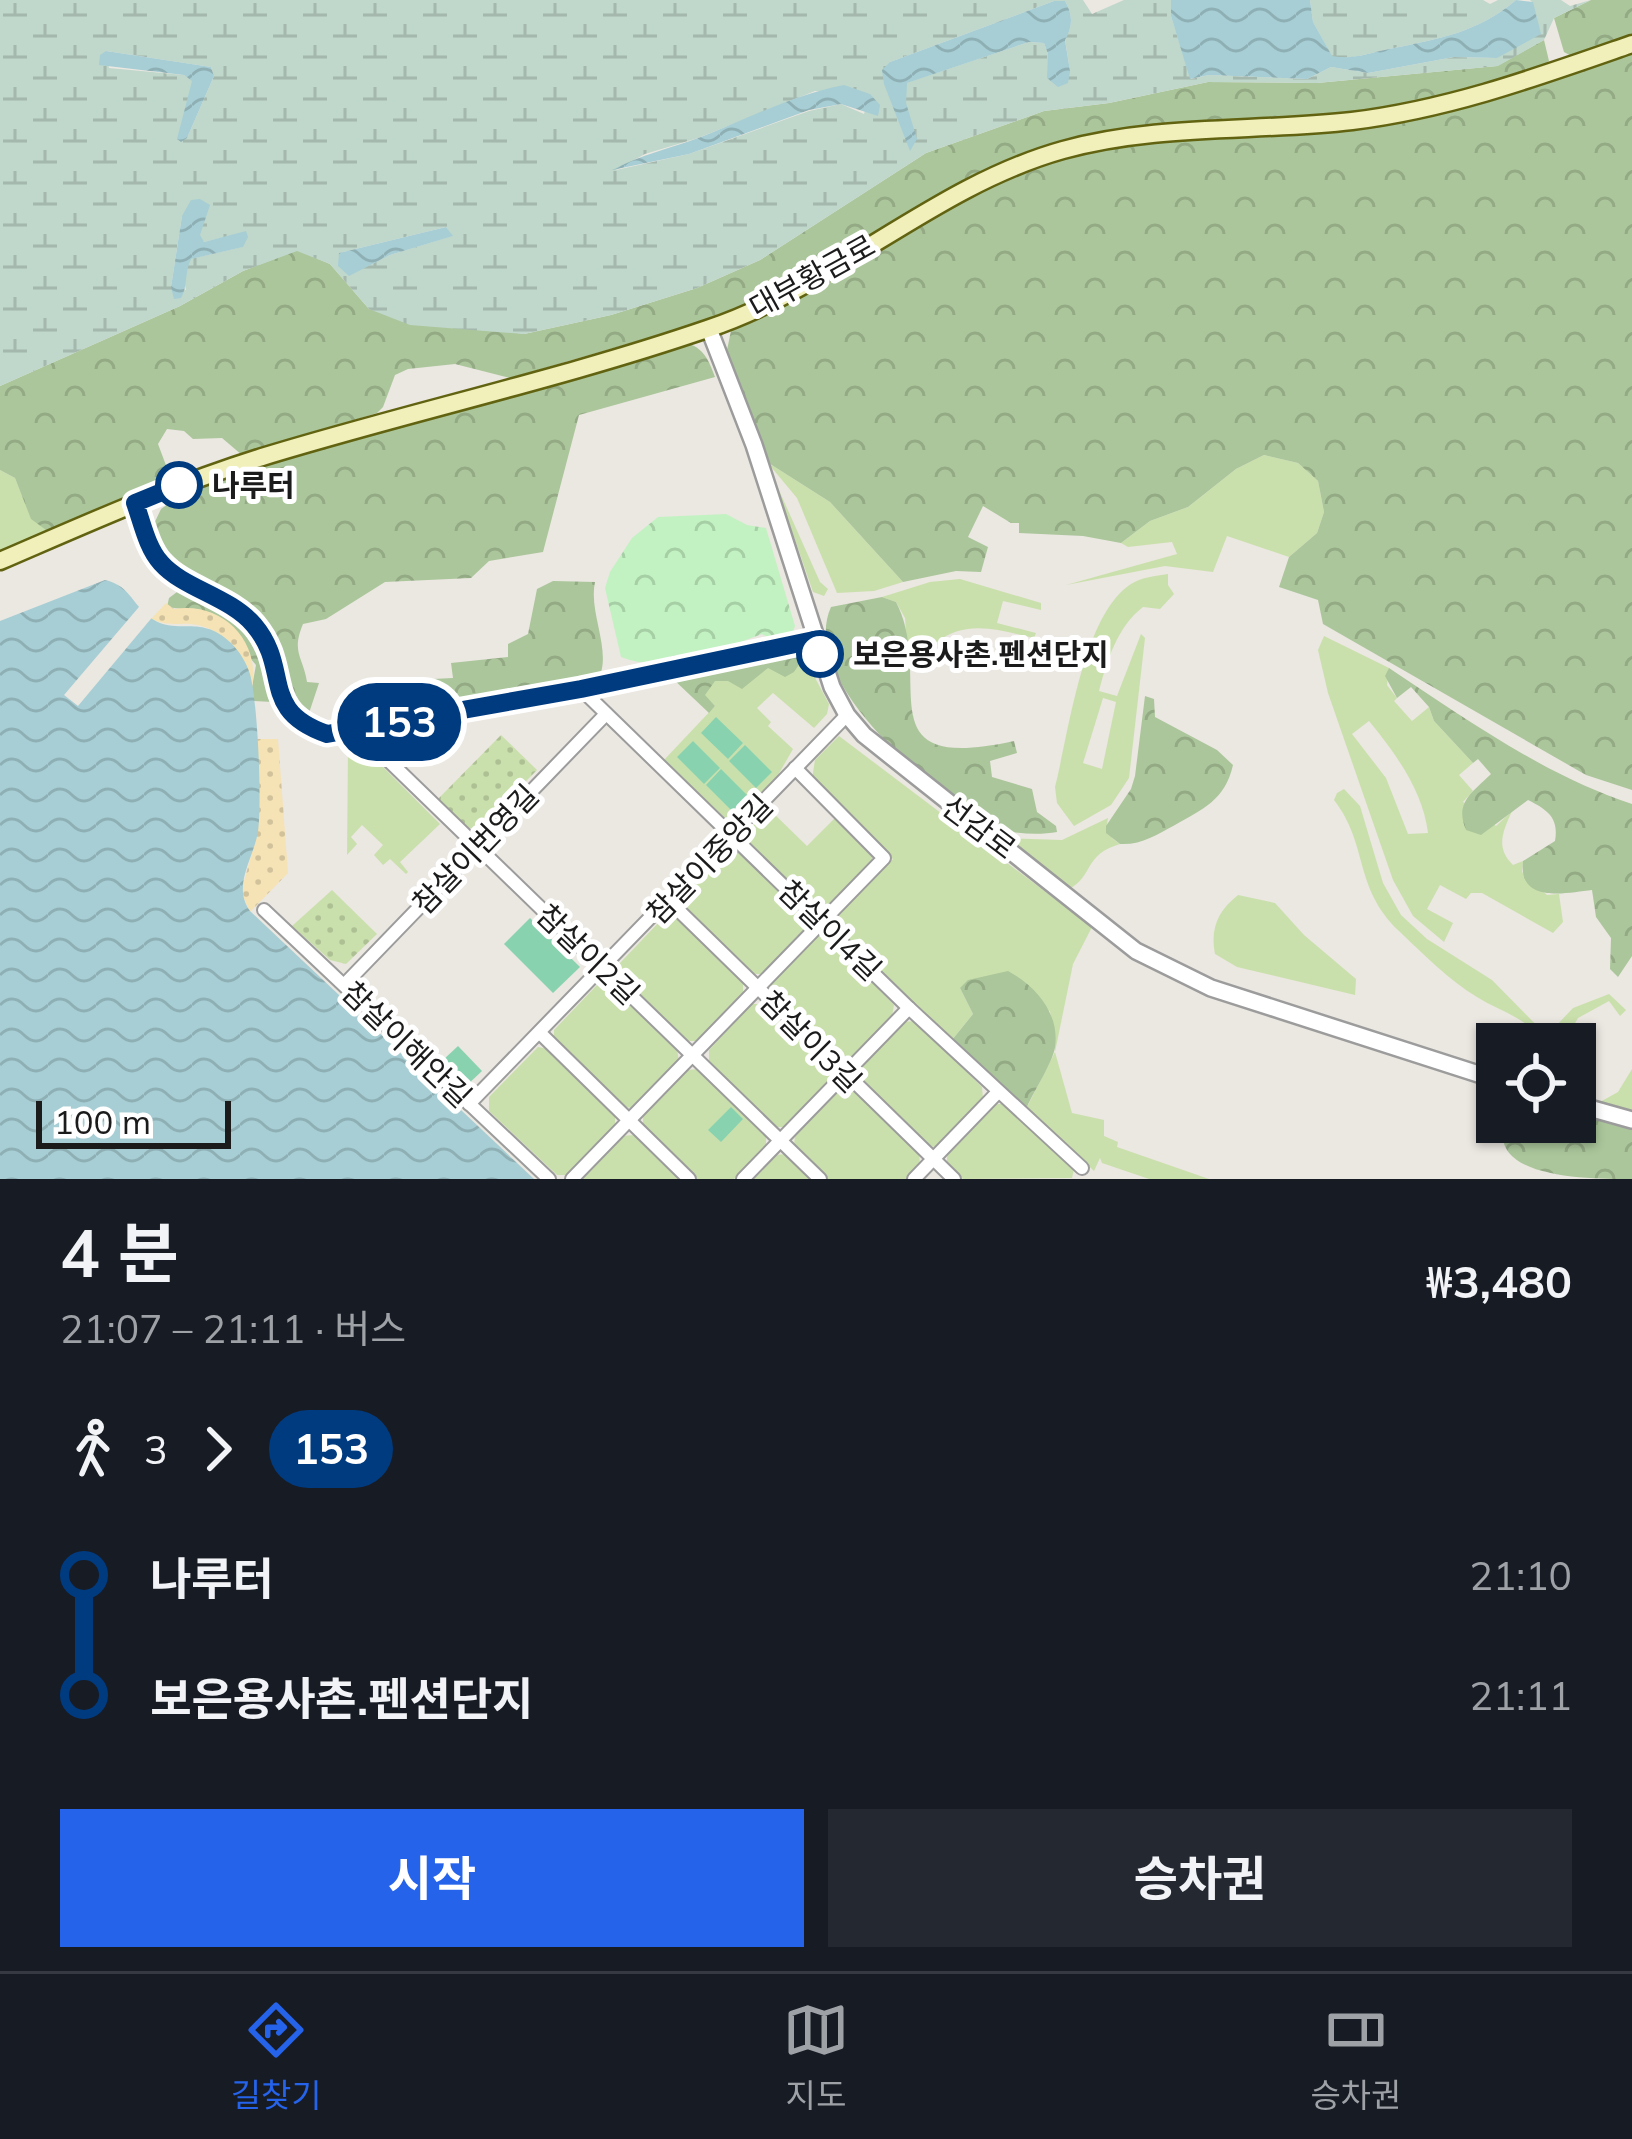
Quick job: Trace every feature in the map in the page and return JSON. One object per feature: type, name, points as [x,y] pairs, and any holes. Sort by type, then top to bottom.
[{"type":"main road","name":"대부황금로","points":[[0,561],[135,503],[261,458],[710,329],[781,297],[979,184],[1048,154],[1120,138],[1397,115],[1484,95],[1632,44]]},
{"type":"street","name":"선감로","points":[[710,329],[809,607],[814,640],[847,715],[911,776],[1136,951],[1211,988],[1476,1073]]},
{"type":"street","points":[[135,503],[160,563],[250,620],[269,644],[282,702],[292,717],[327,734],[581,689],[814,640]]},
{"type":"street","name":"참살이4길","points":[[581,689],[909,1008],[1082,1168]]},
{"type":"street","name":"참살이번영길","points":[[345,984],[606,714]]},
{"type":"street","name":"참살이중앙길","points":[[469,1104],[847,715]]},
{"type":"street","name":"참살이2길","points":[[356,729],[820,1179]]},
{"type":"street","points":[[572,1179],[884,858],[795,768]]},
{"type":"street","name":"참살이3길","points":[[669,902],[954,1179]]},
{"type":"street","name":"참살이해안길","points":[[264,910],[549,1179]]},
{"type":"street","points":[[743,1179],[909,1008]]},
{"type":"street","points":[[540,1033],[688,1179]]},
{"type":"street","points":[[914,1179],[998,1092]]},
{"type":"street","points":[[1596,1110],[1632,1120]]},
{"type":"green space","points":[[0,0],[1083,0],[1092,14],[1124,0],[1171,0],[1171,16],[1191,79],[1209,75],[1307,79],[1331,67],[1368,73],[1454,57],[1497,58],[1533,3],[1530,0],[1561,0],[1570,6],[1591,0],[1554,18],[1544,40],[1498,66],[1317,83],[1208,82],[1044,111],[926,153],[760,260],[697,288],[611,315],[524,334],[410,325],[369,309],[330,264],[297,251],[243,271],[180,306],[0,386]],"holes":[[[1054,1],[1065,1],[1070,11],[1065,39],[1070,71],[1048,54],[1044,43],[1029,42],[906,83],[906,103],[890,62]],[[106,51],[211,67],[214,76],[187,138],[193,81],[184,75],[109,68]],[[815,91],[870,94],[864,114],[841,104],[809,111],[689,154],[616,170],[645,154]],[[182,216],[204,242],[246,232],[242,247],[190,259],[183,275],[186,290],[171,287]],[[446,227],[452,236],[390,255],[349,275],[339,253]]]},
{"type":"green space","points":[[1310,0],[1483,0],[1490,4],[1516,0],[1456,33],[1340,58],[1332,57],[1313,22]]},
{"type":"green space","points":[[1591,0],[1632,0],[1632,38],[1575,58],[1564,52],[1554,18]]},
{"type":"green space","points":[[1544,40],[1549,61],[1537,69],[1445,100],[1372,112],[1074,140],[1035,150],[941,195],[756,303],[717,318],[510,378],[455,364],[408,369],[395,375],[377,413],[242,455],[222,438],[193,439],[184,431],[167,429],[158,444],[170,476],[164,484],[61,528],[46,530],[31,519],[15,478],[0,470],[0,386],[297,250],[330,264],[369,309],[524,334],[611,315],[697,288],[760,260],[926,153],[1044,111],[1208,82],[1317,83],[1497,66]]},
{"type":"green space","points":[[1632,52],[1632,790],[1586,775],[1323,624],[1318,600],[1279,587],[1289,557],[1317,533],[1324,512],[1318,481],[1298,463],[1264,455],[1236,469],[1188,507],[1150,521],[1121,543],[1019,533],[1019,523],[983,506],[968,537],[988,547],[981,572],[956,571],[903,582],[830,502],[767,462],[734,381],[727,350],[732,326],[995,182],[1030,167],[1116,144],[1381,124],[1442,113]]},
{"type":"green space","points":[[681,342],[703,354],[715,377],[579,415],[543,552],[489,561],[471,578],[385,582],[326,619],[303,624],[299,654],[307,682],[319,683],[309,713],[296,711],[285,700],[273,644],[253,616],[176,568],[163,555],[152,528],[161,509],[188,490]]},
{"type":"green space","points":[[1264,455],[1298,463],[1318,481],[1324,512],[1317,533],[1289,557],[1227,536],[1213,572],[1165,566],[1066,585],[1177,554],[1172,542],[1128,547],[1121,543],[1150,521],[1188,507],[1236,469]]},
{"type":"green space","points":[[767,462],[830,502],[903,582],[874,591],[837,593],[797,498]]},
{"type":"green space","points":[[0,470],[15,478],[26,505],[61,528],[0,554]]},
{"type":"green space","points":[[774,479],[820,582],[828,589],[824,596],[813,592]]},
{"type":"green space","points":[[726,514],[766,528],[795,626],[792,634],[776,642],[762,634],[674,662],[621,657],[605,588],[632,538],[658,517]]},
{"type":"green space","points":[[1168,574],[1174,594],[1160,609],[1143,607],[1126,624],[1099,691],[1117,696],[1141,634],[1145,638],[1129,778],[1111,805],[1074,826],[1057,803],[1055,787],[1090,647],[1115,599],[1131,584]],"holes":[[[1103,698],[1116,702],[1102,769],[1083,763]]]},
{"type":"green space","points":[[960,579],[1041,603],[1041,610],[1003,601],[997,623],[1036,633],[1034,638],[984,628],[960,631],[937,642],[909,670],[905,618],[896,602],[882,597],[930,582]]},
{"type":"green space","points":[[553,581],[595,582],[603,659],[597,682],[527,695],[517,690],[438,708],[433,679],[453,678],[451,663],[508,657],[508,644],[528,634],[537,589]]},
{"type":"green space","points":[[181,589],[217,604],[252,634],[265,658],[273,702],[254,701],[256,665],[212,613],[167,607],[169,598]]},
{"type":"green space","points":[[882,597],[896,602],[906,631],[913,713],[920,732],[937,744],[967,748],[1014,741],[1017,753],[990,761],[992,777],[1032,789],[1037,812],[1057,832],[1019,833],[978,821],[905,760],[861,712],[830,659],[826,632],[831,607]]},
{"type":"green space","points":[[1324,636],[1389,668],[1387,685],[1412,721],[1429,707],[1434,721],[1473,763],[1459,775],[1473,791],[1463,802],[1496,826],[1512,811],[1502,839],[1507,859],[1513,865],[1523,861],[1522,872],[1547,895],[1559,894],[1563,922],[1553,933],[1482,893],[1471,893],[1466,899],[1440,885],[1427,909],[1453,923],[1444,942],[1413,916],[1393,880],[1328,693],[1318,650]],"holes":[[[1369,721],[1414,788],[1428,833],[1408,834],[1386,778],[1352,734]]]},
{"type":"green space","points":[[795,651],[804,657],[829,704],[827,714],[814,728],[773,693],[757,708],[771,722],[768,726],[793,749],[774,782],[738,819],[724,817],[664,760],[715,706],[684,675]]},
{"type":"green space","points":[[795,651],[804,657],[785,677],[768,668],[742,689],[728,681],[715,681],[705,695],[715,706],[709,713],[672,678]]},
{"type":"green space","points":[[1389,668],[1537,762],[1632,804],[1632,956],[1618,977],[1610,969],[1611,938],[1596,917],[1592,890],[1546,893],[1528,884],[1523,875],[1523,861],[1555,841],[1550,816],[1528,800],[1481,835],[1466,830],[1464,805],[1491,774],[1478,759],[1473,763],[1434,721],[1429,707],[1411,687],[1397,698],[1385,676]]},
{"type":"green space","points":[[1145,696],[1154,699],[1155,717],[1217,750],[1233,765],[1219,795],[1204,808],[1149,839],[1120,844],[1106,833],[1106,826],[1135,776]]},
{"type":"green space","points":[[716,717],[743,743],[728,759],[701,733]]},
{"type":"green space","points":[[501,735],[537,770],[478,830],[469,828],[438,799]]},
{"type":"green space","points":[[839,736],[1092,927],[1073,964],[1055,1052],[1050,1011],[960,988],[973,1014],[952,1040],[837,928],[836,918],[893,859],[812,779],[815,760]]},
{"type":"green space","points":[[693,741],[720,768],[704,784],[677,757]]},
{"type":"green space","points":[[745,745],[772,772],[756,788],[729,761]]},
{"type":"green space","points":[[348,749],[368,752],[440,824],[400,862],[406,874],[390,859],[383,865],[374,855],[383,845],[362,825],[351,837],[357,844],[347,855]]},
{"type":"green space","points":[[721,769],[748,796],[733,812],[706,785]]},
{"type":"green space","points":[[1344,789],[1360,806],[1383,883],[1401,915],[1427,939],[1492,980],[1534,1023],[1524,1023],[1457,983],[1384,915],[1334,800]]},
{"type":"green space","points":[[769,809],[807,846],[837,816],[872,850],[872,862],[828,909],[815,908],[748,843],[749,829]]},
{"type":"green space","points":[[1108,818],[1109,833],[1120,844],[1100,854],[1069,889],[1004,838],[1062,840]]},
{"type":"green space","points":[[739,851],[807,917],[807,929],[762,974],[752,974],[684,908],[684,898],[726,852]]},
{"type":"green space","points":[[332,890],[377,934],[346,964],[330,960],[292,926]]},
{"type":"green space","points":[[1238,895],[1275,903],[1356,979],[1355,995],[1237,967],[1215,954],[1217,921]]},
{"type":"green space","points":[[530,918],[580,967],[553,993],[504,944]]},
{"type":"green space","points":[[676,918],[743,983],[743,995],[698,1041],[687,1041],[620,975],[620,963],[662,919]]},
{"type":"green space","points":[[827,935],[894,1005],[892,1016],[850,1061],[839,1061],[772,995],[771,984],[817,936]]},
{"type":"green space","points":[[1008,971],[1044,1002],[1056,1035],[1051,1060],[1027,1107],[952,1040],[973,1014],[960,988],[968,980]]},
{"type":"green space","points":[[597,985],[608,985],[677,1049],[679,1062],[633,1108],[622,1107],[554,1041],[554,1030]]},
{"type":"green space","points":[[1609,994],[1626,1010],[1620,1016],[1609,1001],[1575,1023],[1559,1023],[1573,1008]]},
{"type":"green space","points":[[752,1004],[766,1004],[831,1071],[829,1082],[786,1127],[776,1127],[709,1062],[709,1050]]},
{"type":"green space","points":[[914,1021],[982,1087],[983,1099],[937,1147],[926,1146],[857,1081],[857,1070],[904,1022]]},
{"type":"green space","points":[[458,1046],[482,1071],[466,1086],[442,1061]]},
{"type":"green space","points":[[538,1047],[548,1049],[615,1116],[615,1128],[568,1175],[557,1175],[489,1111],[489,1097]]},
{"type":"green space","points":[[1055,1052],[1072,1113],[1104,1120],[1104,1136],[1118,1142],[1117,1147],[1209,1179],[1149,1179],[1102,1163],[1100,1158],[1094,1171],[1027,1107]]},
{"type":"green space","points":[[700,1069],[766,1136],[766,1145],[734,1179],[696,1179],[643,1127],[643,1115],[687,1070]]},
{"type":"green space","points":[[1632,1069],[1632,1111],[1600,1102],[1618,1092]]},
{"type":"green space","points":[[850,1088],[919,1152],[920,1165],[907,1179],[828,1179],[794,1146],[795,1135],[838,1089]]},
{"type":"green space","points":[[994,1104],[1005,1104],[1074,1169],[1072,1178],[963,1179],[947,1163],[947,1152]]},
{"type":"green space","points":[[731,1107],[743,1119],[721,1142],[708,1130]]},
{"type":"green space","points":[[1596,1117],[1632,1127],[1632,1179],[1546,1172],[1511,1155],[1504,1143],[1596,1143]]},
{"type":"green space","points":[[635,1135],[679,1179],[579,1179],[621,1136]]},
{"type":"green space","points":[[786,1154],[812,1179],[752,1179],[776,1155]]},
{"type":"sand","points":[[166,603],[174,609],[208,611],[234,628],[250,654],[252,687],[240,657],[218,633],[198,625],[151,619]]},
{"type":"sand","points":[[255,739],[278,739],[288,873],[250,912],[241,892],[257,835]]},
{"type":"water","points":[[1171,0],[1310,0],[1313,22],[1332,56],[1340,57],[1456,33],[1516,0],[1533,2],[1541,34],[1497,58],[1454,57],[1368,73],[1331,67],[1307,79],[1209,75],[1190,79],[1171,16]]},
{"type":"water","points":[[1054,1],[1065,1],[1071,16],[1065,40],[1068,83],[1058,87],[1047,78],[1044,43],[1029,42],[907,83],[906,103],[917,139],[910,151],[882,70],[890,62]]},
{"type":"water","points":[[106,51],[211,67],[214,76],[187,138],[177,139],[192,81],[184,75],[99,65]]},
{"type":"water","points":[[844,85],[870,94],[880,105],[878,116],[841,104],[809,110],[689,154],[612,170],[789,101]]},
{"type":"water","points":[[191,200],[210,205],[200,235],[204,242],[246,231],[248,237],[243,247],[191,259],[183,294],[174,299],[171,287],[182,216]]},
{"type":"water","points":[[446,227],[453,236],[390,255],[349,276],[338,266],[339,253]]},
{"type":"water","points":[[105,580],[121,587],[154,620],[220,634],[247,665],[259,777],[258,832],[243,882],[250,911],[534,1179],[0,1179],[0,621]]},
{"type":"pier","points":[[144,601],[155,614],[78,706],[64,695]]},
{"type":"bus line","name":"153","points":[[179,485],[135,503],[160,563],[250,620],[269,644],[282,702],[292,717],[327,734],[581,689],[814,640],[820,654]]},
{"type":"place","name":"나루터","points":[[179,485]]},
{"type":"place","name":"보은용사촌.펜션단지","points":[[820,654]]}]
